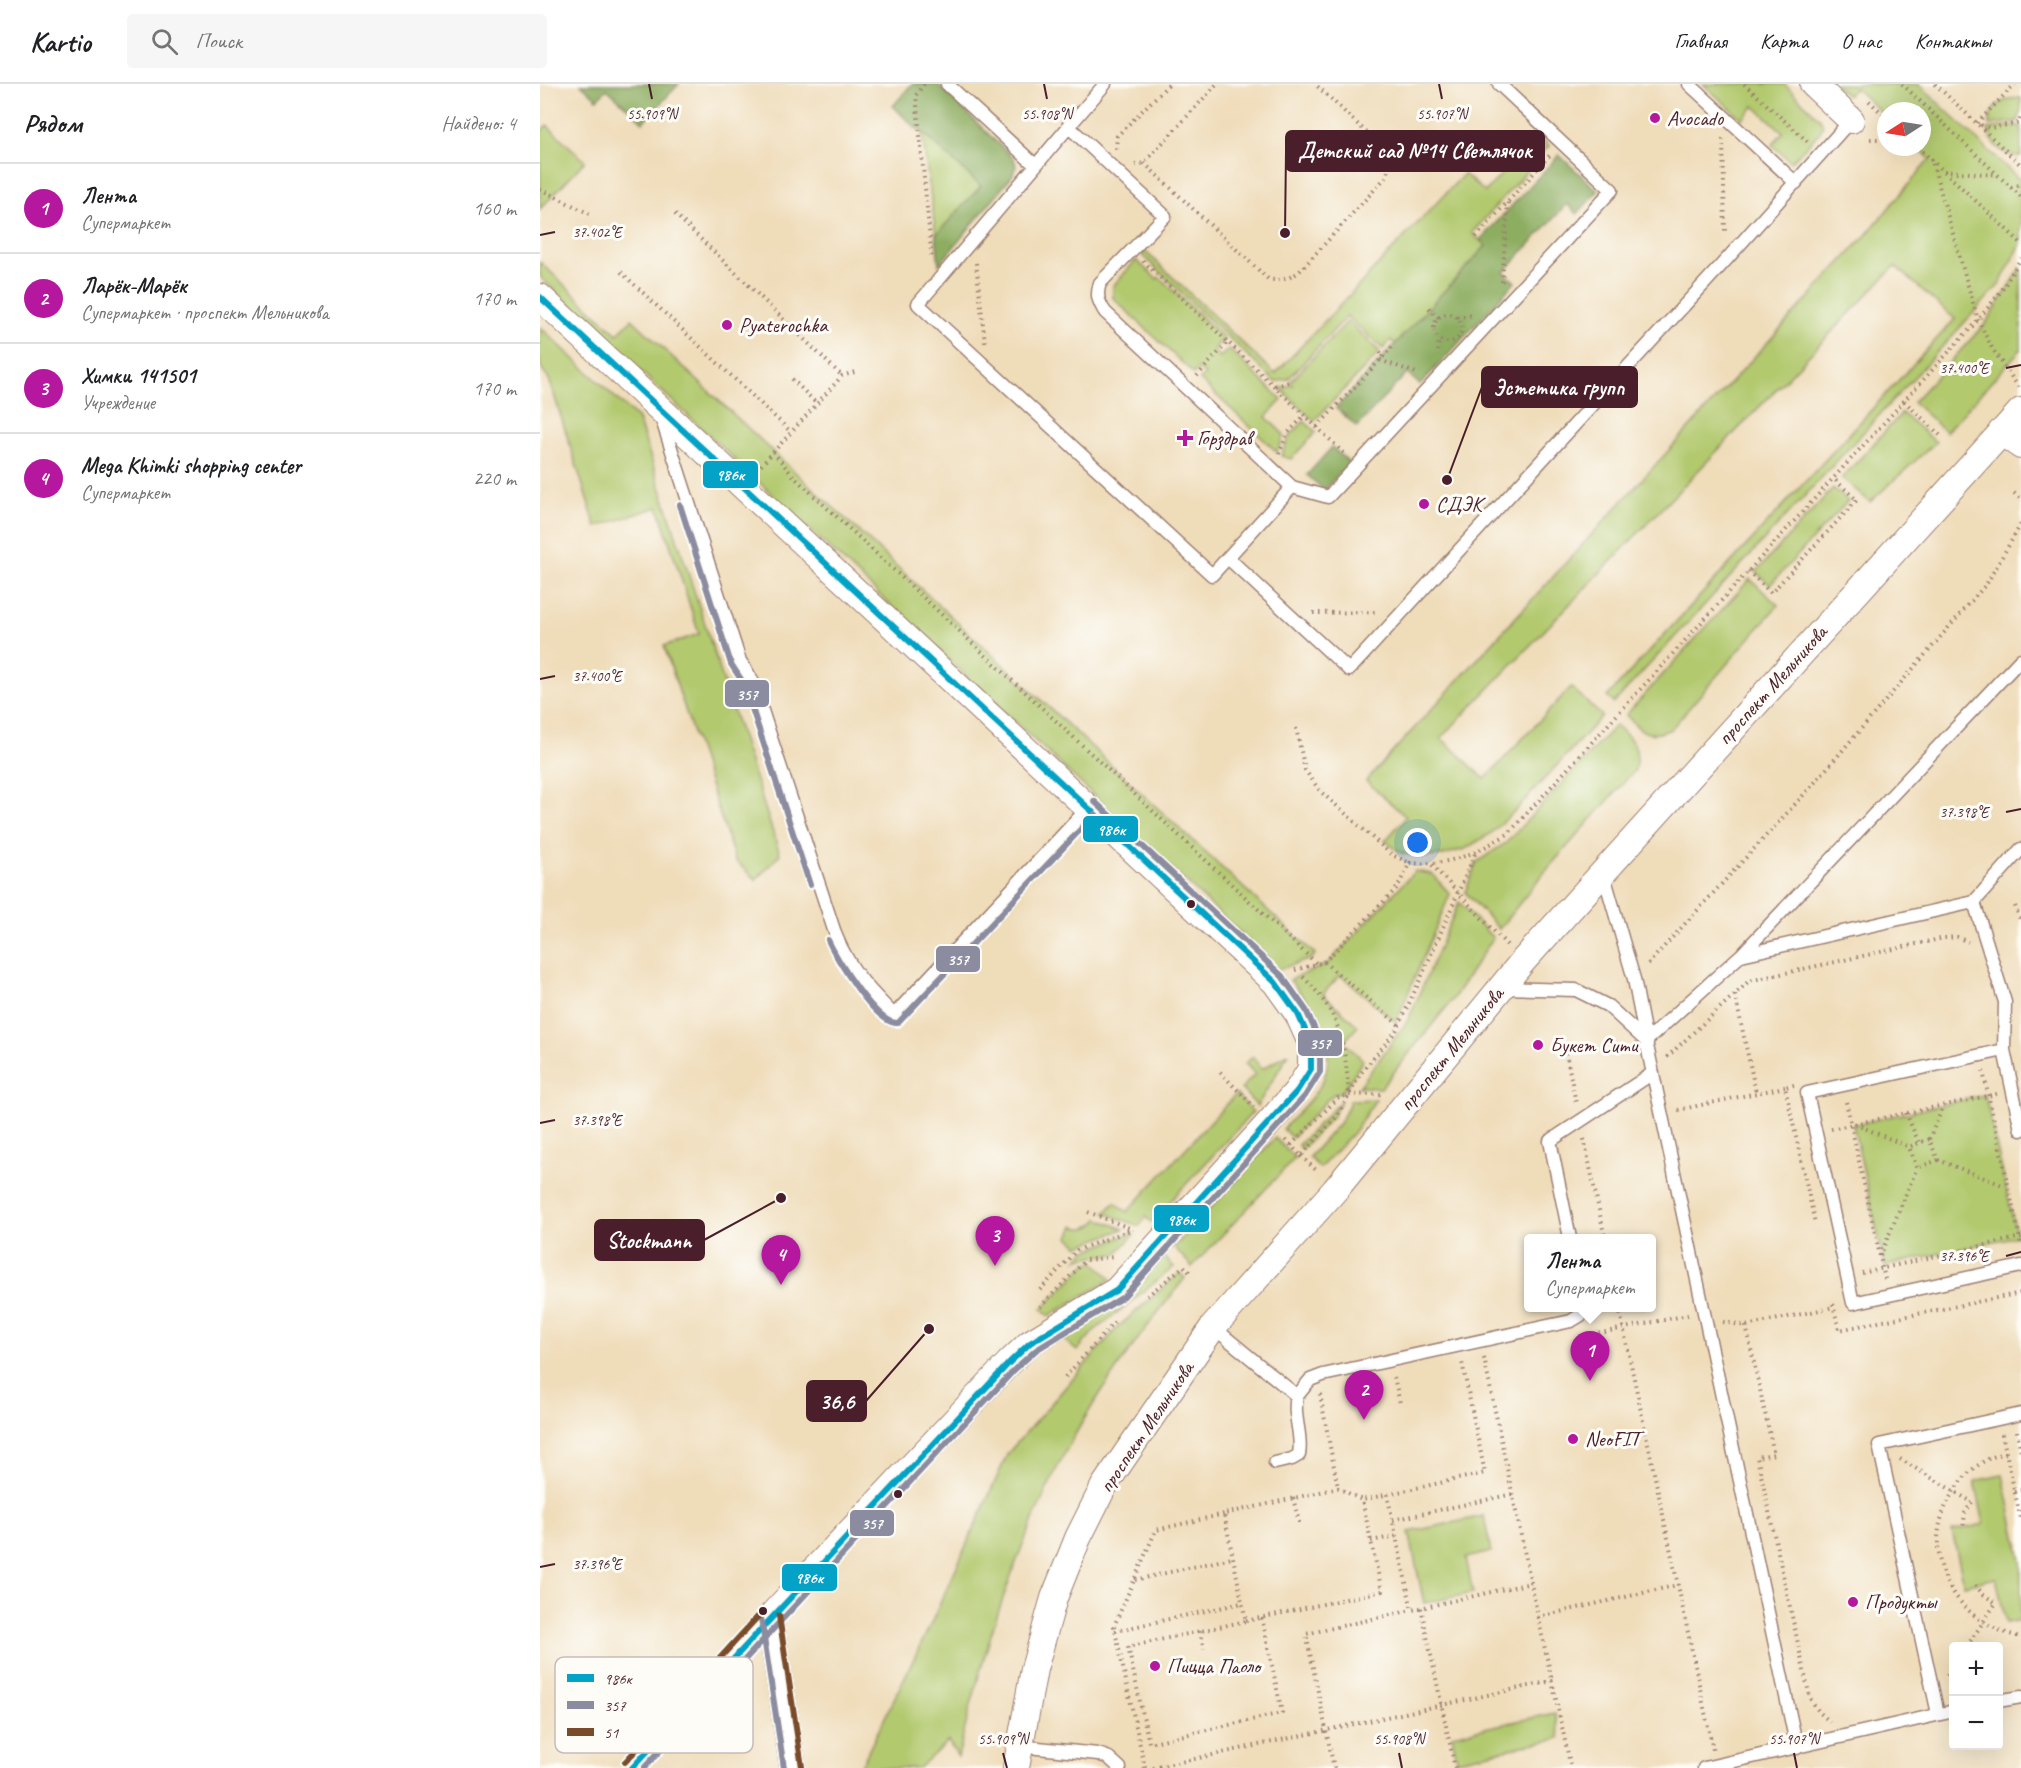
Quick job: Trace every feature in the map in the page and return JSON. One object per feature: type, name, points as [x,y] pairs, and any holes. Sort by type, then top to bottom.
[{"type":"street","points":[[1813,84],[1851,120]]},
{"type":"street","points":[[540,297],[1275,982],[1288,998],[1306,1028],[1311,1043],[1311,1069],[1297,1091],[1117,1290],[1030,1343],[770,1617],[793,1768]]},
{"type":"street","name":"проспект Мельникова","points":[[1017,1757],[1034,1669],[1048,1619],[1078,1538],[1104,1486],[1213,1327],[1335,1190],[1501,988],[1603,871],[2011,439],[2021,411]]},
{"type":"lane","points":[[947,84],[1035,165]]},
{"type":"lane","points":[[1104,84],[918,304],[1212,575],[1292,487]]},
{"type":"lane","points":[[1068,126],[1165,216],[1100,283],[1096,293],[1105,312],[1292,487],[1328,497],[1612,190],[1499,84]]},
{"type":"lane","points":[[1689,84],[1796,183]]},
{"type":"lane","points":[[1228,558],[1349,670],[1726,260],[1851,120]]},
{"type":"lane","points":[[658,407],[740,661],[752,680],[840,946],[856,975],[894,1015],[1088,808]]},
{"type":"lane","points":[[1646,1041],[1741,955],[2021,659]]},
{"type":"lane","points":[[1741,955],[1974,902],[2021,849]]},
{"type":"lane","points":[[1603,871],[1634,979],[1797,1748]]},
{"type":"lane","points":[[1974,902],[2005,1002],[2004,1050],[2021,1130]]},
{"type":"lane","points":[[1501,988],[1576,990],[1608,1006],[1646,1041]]},
{"type":"lane","points":[[2004,1050],[1807,1093],[1852,1302],[2021,1266]]},
{"type":"lane","points":[[1569,1234],[1550,1142],[1653,1073]]},
{"type":"lane","points":[[1275,1463],[1299,1455],[1302,1443],[1294,1408],[1297,1396],[1310,1380],[1323,1375],[1571,1320],[1581,1315],[1581,1312]]},
{"type":"lane","points":[[1213,1327],[1297,1396]]},
{"type":"lane","points":[[1938,1714],[1879,1445],[2021,1413]]},
{"type":"lane","points":[[733,1657],[770,1617]]},
{"type":"lane","points":[[2003,1700],[2021,1696]]},
{"type":"lane","points":[[1710,1767],[1752,1763],[1797,1748],[1949,1712]]},
{"type":"lane","points":[[632,1768],[646,1753]]},
{"type":"lane","points":[[1017,1757],[1098,1754],[1109,1758],[1120,1768]]},
{"type":"path","points":[[924,84],[916,95],[934,285]]},
{"type":"path","points":[[1117,136],[1169,84]]},
{"type":"path","points":[[1217,84],[1144,163],[1268,279],[1276,281],[1288,279],[1299,272],[1386,177],[1390,167],[1382,147],[1315,84]]},
{"type":"path","points":[[1744,84],[1814,147]]},
{"type":"path","points":[[1902,84],[2021,197]]},
{"type":"path","points":[[1935,84],[2021,165]]},
{"type":"path","points":[[1977,123],[2015,84]]},
{"type":"path","points":[[1722,115],[1726,260]]},
{"type":"path","points":[[1977,123],[1989,128],[2020,124],[2021,116]]},
{"type":"path","points":[[1870,139],[1877,139]]},
{"type":"path","points":[[1476,237],[1561,143]]},
{"type":"path","points":[[1929,156],[2021,243]]},
{"type":"path","points":[[1931,158],[1978,320],[1992,348],[2021,391]]},
{"type":"path","points":[[1944,171],[1998,175]]},
{"type":"path","points":[[2011,187],[2021,185]]},
{"type":"path","points":[[540,189],[590,214]]},
{"type":"path","points":[[1500,311],[1508,202]]},
{"type":"path","points":[[675,214],[842,376]]},
{"type":"path","points":[[973,238],[988,368]]},
{"type":"path","points":[[1132,250],[1358,466]]},
{"type":"path","points":[[1296,728],[1305,770],[1320,791],[1392,855],[1410,863],[1432,865],[1475,854],[1508,834],[1978,320],[2002,290],[2021,258]]},
{"type":"path","points":[[621,272],[790,432]]},
{"type":"path","points":[[1429,308],[1439,318]]},
{"type":"path","points":[[1448,314],[1460,320],[1462,329],[1456,340],[1447,343],[1436,335],[1434,326],[1439,318],[1448,314]]},
{"type":"path","points":[[1187,388],[1228,342]]},
{"type":"path","points":[[1317,427],[1395,344]]},
{"type":"path","points":[[1380,352],[1385,356]]},
{"type":"path","points":[[1380,360],[1437,380]]},
{"type":"path","points":[[753,475],[842,376],[858,371]]},
{"type":"path","points":[[792,379],[817,404]]},
{"type":"path","points":[[1274,386],[1290,382]]},
{"type":"path","points":[[1904,401],[1942,437]]},
{"type":"path","points":[[1274,469],[1287,435],[1305,415]]},
{"type":"path","points":[[773,452],[803,486],[1317,964]]},
{"type":"path","points":[[1748,571],[1771,593],[1849,509],[1857,500],[1833,478]]},
{"type":"path","points":[[2014,493],[2021,499]]},
{"type":"path","points":[[1634,979],[1810,788],[1987,583],[2021,524]]},
{"type":"path","points":[[1289,613],[1403,612]]},
{"type":"path","points":[[1301,1156],[1338,1115],[1361,1073],[1399,1025],[1475,854]]},
{"type":"path","points":[[1290,972],[1324,962],[1397,888],[1410,863]]},
{"type":"path","points":[[1432,865],[1523,962]]},
{"type":"path","points":[[2015,906],[2021,922]]},
{"type":"path","points":[[1324,962],[1399,1025]]},
{"type":"path","points":[[1735,994],[1756,1093]]},
{"type":"path","points":[[1566,1053],[1604,1234]]},
{"type":"path","points":[[1980,1055],[2021,1244]]},
{"type":"path","points":[[1220,1072],[1258,1112]]},
{"type":"path","points":[[1842,1085],[1888,1295]]},
{"type":"path","points":[[1678,1110],[1785,1087]]},
{"type":"path","points":[[1816,1133],[2013,1090]]},
{"type":"path","points":[[1291,1145],[1332,1102],[1349,1095],[1376,1094],[1412,1097]]},
{"type":"path","points":[[1852,1124],[1909,1147],[1929,1139],[1944,1105]]},
{"type":"path","points":[[1906,1113],[1919,1143]]},
{"type":"path","points":[[1280,1133],[1317,1171]]},
{"type":"path","points":[[1929,1139],[1938,1160]]},
{"type":"path","points":[[1880,1257],[1917,1168],[1909,1147]]},
{"type":"path","points":[[1917,1168],[1938,1160],[2005,1186]]},
{"type":"path","points":[[1088,1212],[1138,1231]]},
{"type":"path","points":[[1040,1290],[1077,1250],[1133,1229]]},
{"type":"path","points":[[1847,1277],[2020,1238]]},
{"type":"path","points":[[1036,1311],[1086,1260],[1122,1257]]},
{"type":"path","points":[[1138,1303],[1184,1266],[1191,1274]]},
{"type":"path","points":[[1839,1330],[2021,1293]]},
{"type":"path","points":[[1577,1338],[1703,1312],[1723,1322],[1746,1326],[1834,1306]]},
{"type":"path","points":[[1620,1312],[1678,1585],[1710,1767]]},
{"type":"path","points":[[1065,1377],[1120,1318]]},
{"type":"path","points":[[1746,1326],[1774,1454],[1757,1457],[1810,1698],[1826,1719]]},
{"type":"path","points":[[1145,1768],[1114,1626],[1156,1530],[1338,1488],[1362,1500],[1485,1473],[1462,1362],[1484,1358],[1571,1768]]},
{"type":"path","points":[[1383,1379],[1405,1375]]},
{"type":"path","points":[[1394,1377],[1400,1403]]},
{"type":"path","points":[[1330,1391],[1320,1393],[1338,1488]]},
{"type":"path","points":[[1999,1418],[2021,1521]]},
{"type":"path","points":[[1879,1445],[1972,1502],[1965,1514],[1963,1529]]},
{"type":"path","points":[[2006,1453],[1995,1455],[1977,1466],[1954,1491],[1939,1527],[1940,1562],[1946,1580],[1959,1602],[1983,1622],[2002,1632],[2021,1637]]},
{"type":"path","points":[[2014,1491],[2021,1490]]},
{"type":"path","points":[[1387,1494],[1412,1610]]},
{"type":"path","points":[[1393,1520],[1513,1494]]},
{"type":"path","points":[[1293,1498],[1300,1526]]},
{"type":"path","points":[[1262,1618],[1282,1713],[1149,1743],[1128,1647],[1382,1591],[1362,1500]]},
{"type":"path","points":[[1224,1514],[1246,1621]]},
{"type":"path","points":[[1371,1541],[1397,1536]]},
{"type":"path","points":[[1134,1580],[1233,1557]]},
{"type":"path","points":[[1334,1768],[1306,1634],[1531,1583]]},
{"type":"path","points":[[1970,1642],[1996,1603],[1984,1595],[1973,1583]]},
{"type":"path","points":[[1538,1617],[1678,1585]]},
{"type":"path","points":[[1115,1631],[1242,1603]]},
{"type":"path","points":[[1421,1608],[1455,1768]]},
{"type":"path","points":[[1200,1631],[1204,1649]]},
{"type":"path","points":[[1153,1768],[1442,1707],[1552,1681]]},
{"type":"green space","points":[[581,84],[679,84],[643,122],[607,89],[597,99]]},
{"type":"green space","points":[[912,84],[937,84],[1014,159],[1016,166],[1012,176],[939,265],[936,235],[981,186],[893,106]]},
{"type":"green space","points":[[1703,84],[1784,84],[1821,120],[1823,126],[1791,162],[1772,145],[1783,132],[1754,106],[1742,119]]},
{"type":"green space","points":[[1834,84],[1918,84],[2021,181],[2021,244],[1999,285],[1614,703],[1607,697],[1955,319],[1895,266],[1441,738],[1485,779],[1571,687],[1602,716],[1516,810],[1490,834],[1465,849],[1440,856],[1419,857],[1401,853],[1385,841],[1406,817],[1366,781],[1866,235],[1930,159],[1927,156],[1931,156],[1931,102],[1877,102],[1877,109],[1855,88],[1847,96]]},
{"type":"green space","points":[[2021,98],[2021,112],[2018,121],[1989,125],[1991,113],[1998,104],[2008,99]]},
{"type":"green space","points":[[547,125],[585,161],[540,209],[540,132]]},
{"type":"green space","points":[[2018,125],[2021,128],[2021,156],[2009,155],[1995,145],[1988,129]]},
{"type":"green space","points":[[922,132],[981,186],[936,235]]},
{"type":"green space","points":[[1538,135],[1549,146],[1472,233],[1486,246],[1395,344],[1391,340],[1383,349],[1347,316],[1288,379],[1275,382],[1141,254],[1144,250],[1275,374],[1464,174],[1485,192]]},
{"type":"green space","points":[[1559,155],[1598,191],[1577,214],[1567,204],[1504,272],[1515,282],[1420,385],[1407,373],[1357,427],[1336,408],[1486,246],[1480,240]]},
{"type":"green space","points":[[1136,260],[1157,279],[1159,277],[1224,338],[1213,350],[1220,357],[1229,349],[1282,400],[1266,417],[1284,435],[1277,452],[1200,380],[1205,374],[1198,369],[1194,374],[1113,298],[1113,286]]},
{"type":"green space","points":[[540,262],[617,334],[632,319],[1315,954],[1311,959],[1279,969],[540,277]]},
{"type":"green space","points":[[2021,268],[2021,349],[1946,432],[1913,402],[1986,323]]},
{"type":"green space","points":[[1348,321],[1380,352],[1314,421],[1280,388],[1293,385],[1290,382]]},
{"type":"green space","points":[[540,327],[638,419],[780,854],[756,880],[735,860],[664,646],[699,634],[658,507],[596,527],[549,379],[540,366]]},
{"type":"green space","points":[[1902,413],[1936,442],[1870,502],[1842,478]]},
{"type":"green space","points":[[1304,421],[1316,432],[1291,459],[1281,456],[1289,437]]},
{"type":"green space","points":[[1332,447],[1349,463],[1324,490],[1307,475]]},
{"type":"green space","points":[[1833,488],[1848,501],[1770,585],[1756,572]]},
{"type":"green space","points":[[1750,579],[1778,605],[1671,729],[1656,733],[1641,730],[1626,715]]},
{"type":"green space","points":[[1616,725],[1634,744],[1637,755],[1635,770],[1543,874],[1499,929],[1465,892],[1477,862],[1507,842]]},
{"type":"green space","points":[[1415,871],[1432,874],[1450,894],[1396,1022],[1340,975],[1323,994],[1358,1026],[1344,1042],[1363,1060],[1343,1091],[1328,1099],[1292,1138],[1283,1129],[1308,1103],[1320,1086],[1326,1072],[1328,1058],[1327,1044],[1316,1016],[1290,980],[1327,964]]},
{"type":"green space","points":[[1459,902],[1493,938],[1453,999],[1381,1088],[1359,1087],[1408,1020]]},
{"type":"green space","points":[[1289,1053],[1257,1106],[1241,1089],[1255,1074],[1245,1063],[1253,1057],[1262,1069]]},
{"type":"green space","points":[[1236,1094],[1253,1112],[1151,1222],[1146,1217],[1139,1226],[1105,1213],[1115,1202],[1127,1212]]},
{"type":"green space","points":[[1985,1095],[2017,1236],[1885,1266],[1853,1125]]},
{"type":"green space","points":[[1376,1099],[1353,1133],[1320,1168],[1309,1157],[1341,1121],[1351,1100]]},
{"type":"green space","points":[[1341,1101],[1333,1116],[1302,1149],[1298,1145]]},
{"type":"green space","points":[[1275,1138],[1295,1158],[1192,1267],[1174,1247]]},
{"type":"green space","points":[[1099,1219],[1124,1229],[1079,1246],[1069,1237],[1074,1226],[1088,1227]]},
{"type":"green space","points":[[1132,1233],[1134,1235],[1116,1254],[1077,1260],[1085,1251]]},
{"type":"green space","points":[[1163,1256],[1174,1267],[1094,1331],[1077,1351],[1062,1338]]},
{"type":"green space","points":[[1094,1262],[1111,1279],[1049,1316],[1042,1309],[1087,1263]]},
{"type":"green space","points":[[1180,1273],[1185,1278],[1108,1381],[1081,1425],[1032,1521],[990,1638],[958,1757],[948,1741],[919,1768],[860,1768],[928,1630],[1008,1453],[1118,1327]]},
{"type":"green space","points":[[2003,1475],[2021,1560],[2021,1620],[2006,1623],[1996,1578],[1964,1585],[1952,1531],[1984,1524],[1975,1481]]},
{"type":"green space","points":[[1484,1516],[1491,1552],[1466,1558],[1473,1593],[1424,1603],[1409,1532]]},
{"type":"green space","points":[[1555,1713],[1560,1738],[1457,1760],[1452,1735]]},
{"type":"transit line","name":"986к","points":[[540,297],[1275,982],[1298,1014],[1311,1043],[1311,1069],[1297,1091],[1117,1290],[1030,1343],[1009,1363],[735,1657]]},
{"type":"transit line","name":"357","points":[[680,505],[731,664],[744,684],[810,885]]},
{"type":"transit line","name":"357","points":[[747,1657],[1015,1369],[1036,1350],[1123,1297],[1305,1096],[1320,1072],[1320,1041],[1306,1010],[1282,976],[1094,801]]},
{"type":"transit line","name":"357","points":[[828,940],[848,975],[869,1003],[889,1021],[898,1023],[1095,814]]},
{"type":"transit line","name":"51","points":[[721,1657],[763,1611]]},
{"type":"transit line","name":"51","points":[[779,1616],[802,1767]]},
{"type":"transit line","name":"357","points":[[761,1618],[784,1768]]},
{"type":"transit line","name":"51","points":[[625,1762],[633,1753]]},
{"type":"transit line","name":"986к","points":[[632,1768],[646,1753]]},
{"type":"transit line","name":"357","points":[[644,1768],[658,1753]]},
{"type":"place","name":"Avocado","points":[[1655,118]]},
{"type":"place","name":"Детский сад №14 Светлячок","points":[[1285,233]]},
{"type":"place","name":"Pyaterochka","points":[[727,325]]},
{"type":"place","name":"Горздрав","points":[[1185,438]]},
{"type":"place","name":"Эстетика групп","points":[[1447,480]]},
{"type":"place","name":"СДЭК","points":[[1424,504]]},
{"type":"place","name":"Букет Сити","points":[[1538,1045]]},
{"type":"place","name":"Stockmann","points":[[781,1198]]},
{"type":"place","name":"Химки 141501","points":[[995,1266]]},
{"type":"place","name":"Mega Khimki shopping center","points":[[781,1285]]},
{"type":"place","name":"36,6","points":[[929,1329]]},
{"type":"place","name":"Лента","points":[[1590,1381]]},
{"type":"place","name":"Ларёк-Марёк","points":[[1364,1420]]},
{"type":"place","name":"NeoFIT","points":[[1573,1439]]},
{"type":"place","name":"Продукты","points":[[1853,1602]]},
{"type":"place","name":"Пицца Паоло","points":[[1155,1666]]}]
